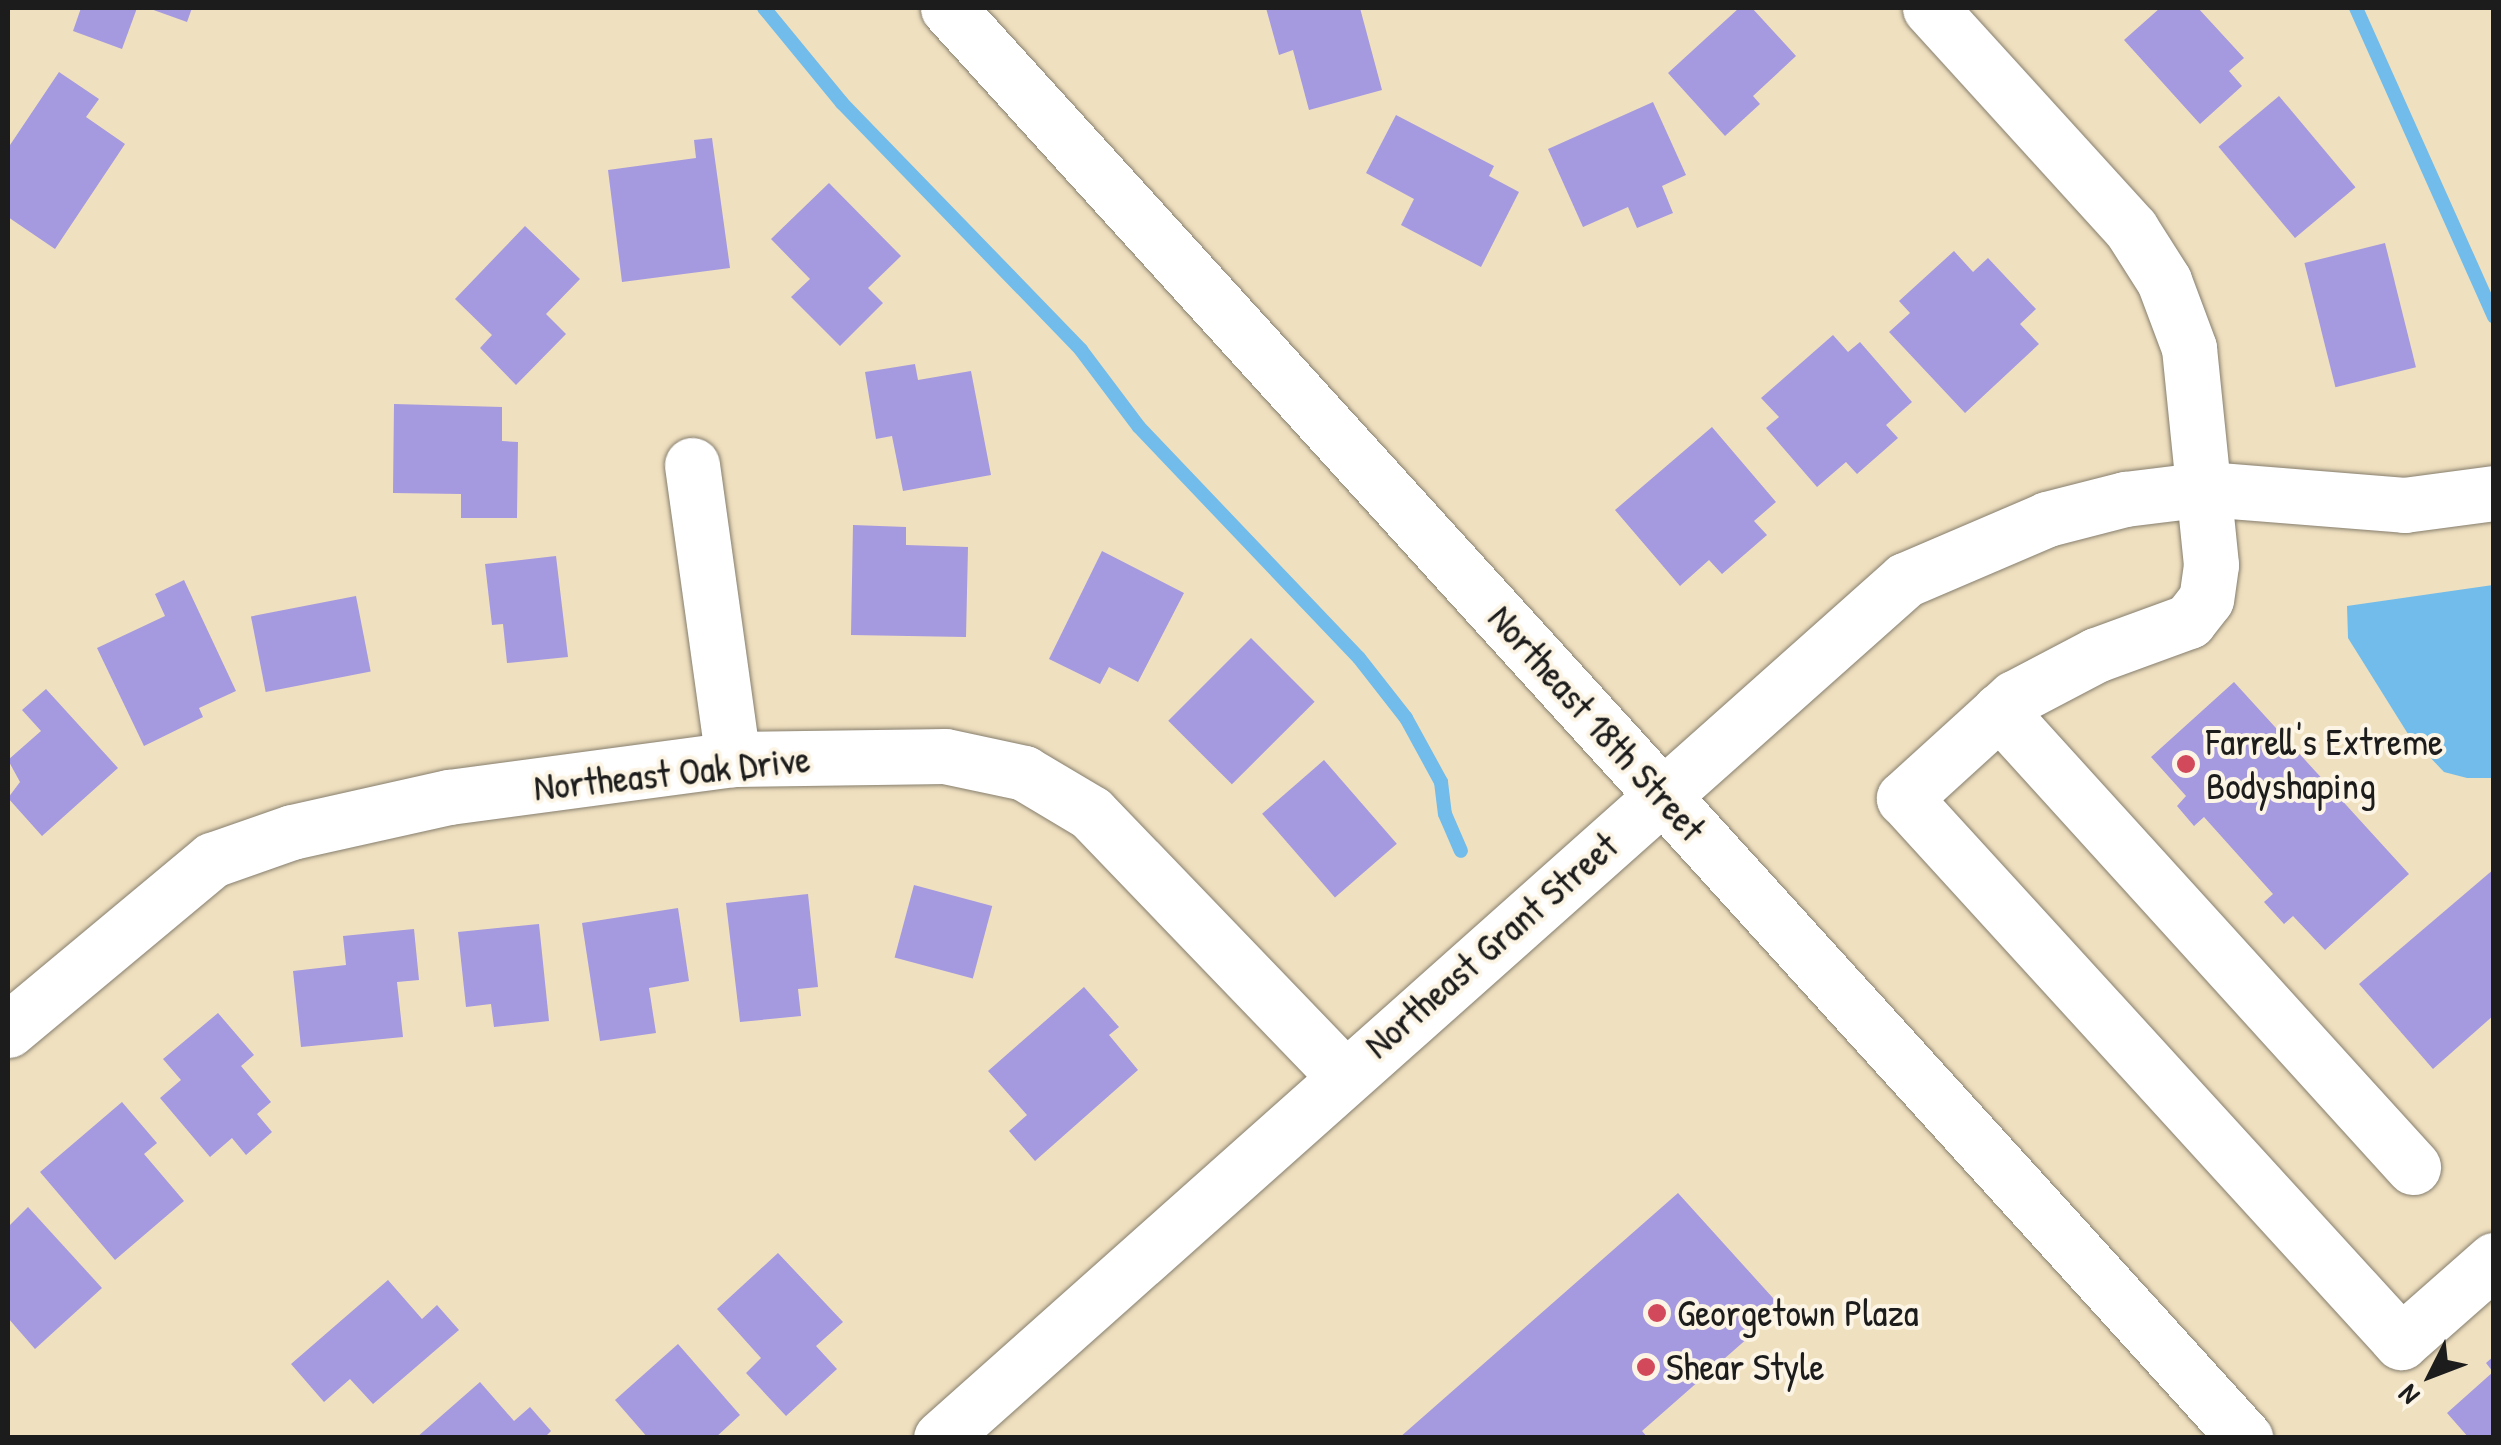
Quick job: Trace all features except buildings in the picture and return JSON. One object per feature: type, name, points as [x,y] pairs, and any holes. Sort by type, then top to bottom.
[{"type":"street","name":"Northeast 18th Street","points":[[948,8],[2245,1438]]},
{"type":"street","points":[[1930,8],[2132,230],[2164,282],[2189,348],[2211,566],[2206,599],[2189,622],[2053,674],[1999,712],[1904,798],[2401,1342],[2494,1260]]},
{"type":"street","points":[[692,465],[734,759]]},
{"type":"street","name":"Northeast Grant Street","points":[[941,1438],[1343,1075],[1905,580],[2047,520],[2125,499],[2206,488],[2404,506],[2494,493]]},
{"type":"street","points":[[1999,712],[2413,1167]]},
{"type":"street","name":"Northeast Oak Drive","points":[[8,1030],[212,860],[292,832],[448,797],[734,759],[944,756],[997,765],[1059,791],[1154,873],[1343,1075]]},
{"type":"water","points":[[2493,585],[2493,778],[2467,778],[2444,772],[2408,734],[2348,638],[2347,606]]},
{"type":"waterway","points":[[764,8],[842,103],[1081,350],[1139,427],[1359,658],[1406,718],[1441,782],[1445,814],[1461,851]]},
{"type":"waterway","points":[[2356,8],[2494,317]]},
{"type":"place","name":"Farrell's Extreme Bodyshaping","points":[[2186,764]]},
{"type":"place","name":"Georgetown Plaza","points":[[1657,1313]]},
{"type":"place","name":"Shear Style","points":[[1646,1367]]}]
